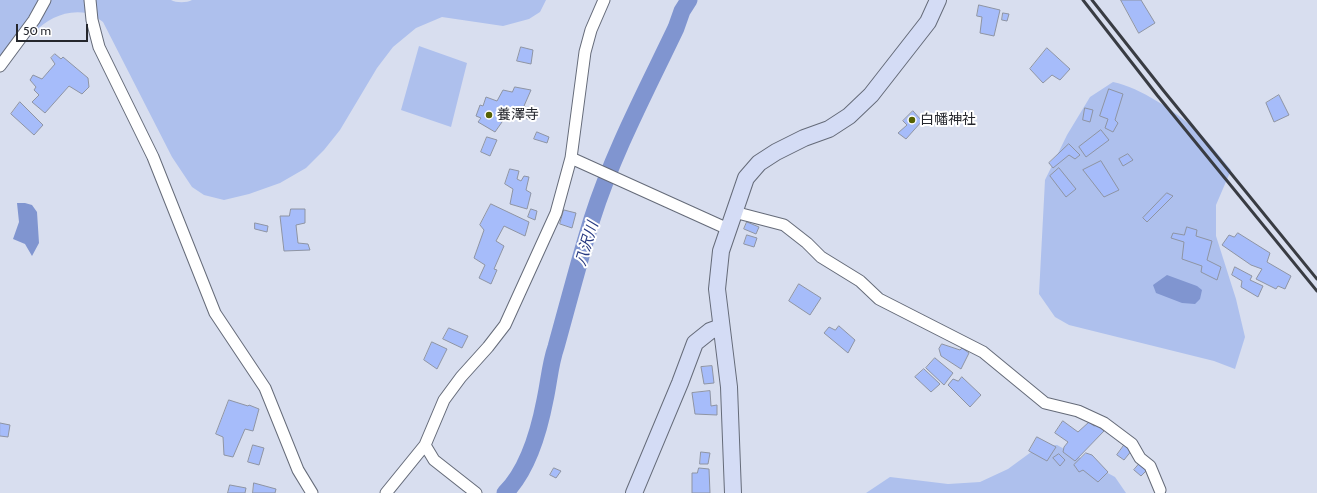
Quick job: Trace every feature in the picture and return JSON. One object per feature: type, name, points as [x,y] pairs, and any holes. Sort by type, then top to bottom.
[{"type":"street","points":[[0,66],[34,20],[45,0]]},
{"type":"street","points":[[90,0],[92,20],[99,47],[153,157],[215,313],[265,388],[298,470],[312,493]]},
{"type":"street","points":[[386,493],[425,445],[444,400],[461,377],[488,347],[505,325],[556,213],[571,158],[585,52],[591,30],[604,0]]},
{"type":"street","points":[[733,493],[730,395],[718,302],[718,274],[721,251],[746,178],[759,163],[776,152],[804,138],[829,129],[849,116],[871,95],[928,22],[938,0]]},
{"type":"street","points":[[571,158],[728,229]]},
{"type":"street","points":[[734,212],[784,225],[807,243],[821,257],[860,281],[879,299],[983,352],[1045,403],[1078,411],[1104,423],[1132,444],[1140,458],[1150,466],[1160,490]]},
{"type":"street","points":[[634,493],[695,343],[710,331],[721,327]]},
{"type":"street","points":[[425,445],[434,460],[476,493]]},
{"type":"shaded area","points":[[0,0],[171,0],[176,2],[187,2],[192,0],[546,0],[540,12],[529,19],[503,26],[442,17],[416,28],[393,47],[377,68],[340,130],[324,150],[306,168],[280,183],[249,194],[224,200],[204,195],[192,187],[172,157],[103,22],[93,15],[72,12],[59,15],[48,21],[27,39],[0,71]]},
{"type":"shaded area","points":[[419,46],[467,63],[451,127],[401,110]]},
{"type":"shaded area","points":[[1113,82],[1135,89],[1178,115],[1201,135],[1231,170],[1216,205],[1216,236],[1236,299],[1245,337],[1235,369],[1214,361],[1069,325],[1055,317],[1039,294],[1045,180],[1067,135],[1090,97]]},
{"type":"shaded area","points":[[17,203],[32,205],[37,212],[39,243],[32,256],[25,244],[13,239],[19,222]]},
{"type":"shaded area","points":[[1167,275],[1197,286],[1202,290],[1200,299],[1195,304],[1182,303],[1156,293],[1153,285]]},
{"type":"shaded area","points":[[1057,445],[1115,477],[1126,493],[866,493],[890,477],[948,484],[980,482],[1008,469],[1038,447]]},
{"type":"building","points":[[1121,0],[1141,0],[1155,23],[1139,33]]},
{"type":"building","points":[[979,5],[1000,10],[994,36],[980,33],[982,17],[977,16]]},
{"type":"building","points":[[1003,13],[1009,14],[1007,21],[1002,20]]},
{"type":"building","points":[[521,47],[533,50],[531,64],[517,61]]},
{"type":"building","points":[[1047,48],[1070,69],[1060,80],[1052,75],[1043,83],[1030,69]]},
{"type":"building","points":[[55,54],[61,59],[63,57],[88,78],[89,87],[82,94],[69,86],[45,113],[32,102],[39,95],[34,90],[36,87],[30,80],[33,75],[42,79],[55,64],[51,58]]},
{"type":"building","points":[[515,87],[531,90],[524,106],[533,112],[530,120],[509,112],[495,132],[478,122],[481,118],[476,116],[480,105],[483,106],[486,97],[497,101],[503,90],[512,92]]},
{"type":"building","points":[[1109,89],[1123,94],[1115,120],[1118,123],[1113,132],[1105,128],[1108,119],[1100,116]]},
{"type":"building","points":[[1279,95],[1289,115],[1274,122],[1266,103]]},
{"type":"building","points":[[20,102],[43,125],[34,135],[11,114]]},
{"type":"building","points":[[1085,108],[1093,110],[1090,122],[1083,120]]},
{"type":"building","points":[[913,111],[922,121],[906,139],[898,133],[907,125],[903,121]]},
{"type":"building","points":[[1101,130],[1109,140],[1086,157],[1079,147]]},
{"type":"building","points":[[537,132],[549,137],[547,143],[534,139]]},
{"type":"building","points":[[487,137],[497,140],[490,156],[481,152]]},
{"type":"building","points":[[1069,144],[1080,155],[1075,159],[1069,155],[1053,168],[1049,163]]},
{"type":"building","points":[[1128,154],[1133,160],[1123,166],[1119,159]]},
{"type":"building","points":[[1101,161],[1119,190],[1104,197],[1083,170]]},
{"type":"building","points":[[1059,168],[1076,189],[1066,197],[1050,176]]},
{"type":"building","points":[[510,169],[519,171],[517,179],[521,181],[524,176],[529,177],[526,190],[531,193],[527,209],[510,204],[513,189],[505,184]]},
{"type":"building","points":[[1167,193],[1173,196],[1147,222],[1143,218]]},
{"type":"building","points":[[491,204],[529,222],[525,236],[504,226],[496,241],[504,246],[494,269],[497,270],[491,284],[479,278],[485,265],[474,258],[484,230],[480,225]]},
{"type":"building","points":[[291,209],[305,209],[305,223],[296,225],[298,243],[308,244],[310,250],[284,251],[280,216],[289,216]]},
{"type":"building","points":[[531,209],[537,211],[535,220],[528,217]]},
{"type":"building","points":[[564,210],[576,213],[572,228],[560,224]]},
{"type":"building","points":[[747,222],[759,227],[756,234],[744,229]]},
{"type":"building","points":[[255,223],[268,226],[267,232],[255,229]]},
{"type":"building","points":[[1187,227],[1197,230],[1196,236],[1212,241],[1207,260],[1221,267],[1217,280],[1201,272],[1202,266],[1182,259],[1184,242],[1171,238],[1173,233],[1184,235]]},
{"type":"building","points":[[1238,233],[1270,253],[1267,262],[1291,276],[1285,289],[1278,286],[1276,289],[1256,279],[1262,269],[1251,265],[1222,245],[1229,235],[1234,237]]},
{"type":"building","points":[[747,235],[757,238],[754,247],[744,244]]},
{"type":"building","points":[[1235,267],[1252,276],[1250,280],[1263,286],[1258,297],[1241,287],[1242,281],[1232,275]]},
{"type":"building","points":[[799,284],[821,298],[810,315],[789,301]]},
{"type":"building","points":[[839,326],[855,340],[848,353],[824,333],[829,327],[835,330]]},
{"type":"building","points":[[449,328],[468,336],[462,348],[443,339]]},
{"type":"building","points":[[432,342],[447,349],[437,369],[424,360]]},
{"type":"building","points":[[942,344],[960,350],[962,348],[969,353],[961,369],[941,356],[939,349]]},
{"type":"building","points":[[935,358],[953,373],[944,385],[926,368]]},
{"type":"building","points":[[712,366],[714,383],[704,384],[701,367]]},
{"type":"building","points":[[924,369],[940,384],[931,392],[915,377]]},
{"type":"building","points":[[962,377],[981,395],[970,407],[948,385],[953,379],[958,381]]},
{"type":"building","points":[[710,391],[711,406],[717,405],[717,415],[695,414],[692,393]]},
{"type":"building","points":[[229,400],[259,409],[253,431],[245,429],[233,457],[224,455],[223,437],[216,434]]},
{"type":"building","points":[[1063,421],[1078,432],[1089,422],[1094,426],[1097,425],[1104,431],[1075,461],[1063,452],[1064,447],[1068,442],[1055,433]]},
{"type":"building","points":[[0,423],[10,425],[8,437],[0,436]]},
{"type":"building","points":[[1037,437],[1056,447],[1047,461],[1029,451]]},
{"type":"building","points":[[1125,444],[1132,450],[1124,460],[1117,455]]},
{"type":"building","points":[[253,445],[264,448],[259,465],[248,462]]},
{"type":"building","points":[[701,452],[710,453],[708,464],[700,464]]},
{"type":"building","points":[[1086,453],[1092,455],[1108,472],[1098,482],[1083,470],[1079,472],[1074,465]]},
{"type":"building","points":[[1059,454],[1065,460],[1060,466],[1053,458]]},
{"type":"building","points":[[1140,463],[1147,470],[1141,476],[1134,470]]},
{"type":"building","points":[[554,468],[561,471],[556,478],[550,475]]},
{"type":"building","points":[[699,468],[709,469],[710,493],[692,493],[692,473],[697,473]]},
{"type":"building","points":[[254,483],[276,489],[275,493],[253,493]]},
{"type":"building","points":[[230,485],[246,488],[245,493],[228,493]]},
{"type":"waterway","name":"八沢川","points":[[505,493],[520,474],[536,437],[554,353],[600,194],[631,122],[676,28],[682,11],[689,0]]},
{"type":"railway","points":[[1083,0],[1157,95],[1317,291]]},
{"type":"railway","points":[[1092,0],[1163,90],[1317,279]]},
{"type":"place","name":"養澤寺","points":[[489,115]]},
{"type":"place","name":"白幡神社","points":[[912,120]]}]
